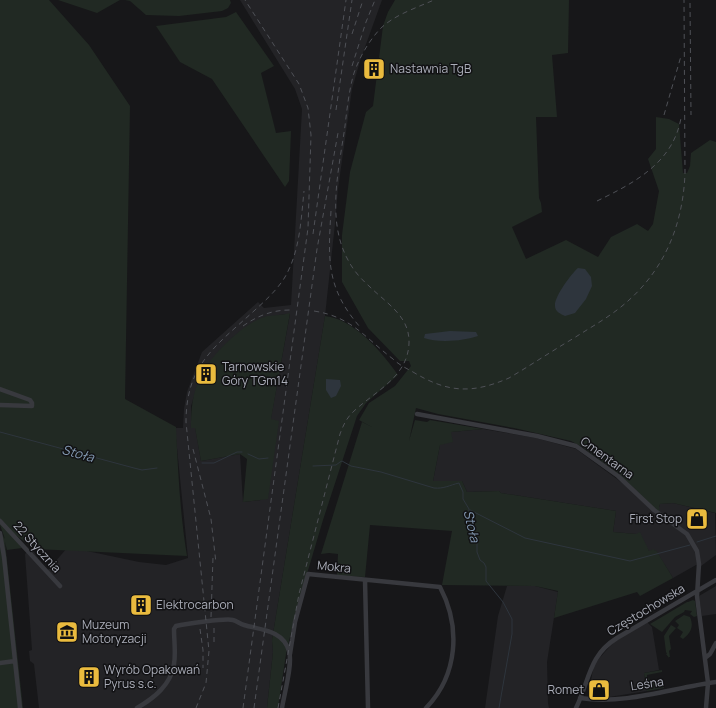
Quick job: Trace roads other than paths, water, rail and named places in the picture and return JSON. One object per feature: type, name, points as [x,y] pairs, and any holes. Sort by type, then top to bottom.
[{"type":"street","points":[[0,390],[30,400],[32,406],[0,405]]},
{"type":"street","name":"Cmentarna","points":[[417,414],[567,443],[582,450],[618,476],[654,510],[687,534],[694,544],[699,557],[697,591],[708,683],[706,708]]},
{"type":"street","name":"22 Stycznia","points":[[0,521],[60,586]]},
{"type":"street","points":[[0,533],[4,557],[20,708]]},
{"type":"street","name":"Mokra","points":[[290,654],[295,622],[308,574],[440,587],[452,616],[454,634],[453,653],[443,685],[426,708]]},
{"type":"street","points":[[365,580],[368,708]]},
{"type":"street","name":"Częstochowska","points":[[576,708],[595,659],[606,646],[617,638],[716,580]]},
{"type":"street","points":[[137,708],[152,699],[160,691],[172,674],[175,663],[174,629],[177,626],[233,620],[240,624],[267,630],[276,634],[288,647],[290,654],[282,708]]},
{"type":"street","points":[[705,658],[710,654],[716,643]]},
{"type":"street","points":[[0,663],[15,661]]},
{"type":"street","name":"Leśna","points":[[580,698],[609,700],[658,693],[716,682]]},
{"type":"waterway","name":"Stoła","points":[[0,432],[142,470],[157,468]]},
{"type":"waterway","name":"Stoła","points":[[202,463],[214,463],[237,452],[242,452]]},
{"type":"waterway","name":"Stoła","points":[[248,454],[259,459],[268,458]]},
{"type":"waterway","name":"Stoła","points":[[313,466],[336,465],[342,461],[351,466],[381,472],[434,488],[459,483],[463,492],[463,499],[469,509],[469,521],[477,541],[477,552],[480,560],[486,567],[486,581],[503,602],[512,619],[512,634],[499,708]]},
{"type":"waterway","points":[[470,510],[525,538],[630,561],[690,545]]},
{"type":"waterway","points":[[697,542],[716,536]]},
{"type":"railway","points":[[243,708],[308,228],[311,135],[308,108],[299,84],[245,0]]},
{"type":"railway","points":[[313,234],[346,0]]},
{"type":"railway","points":[[336,110],[352,0]]},
{"type":"railway","points":[[352,34],[363,0]]},
{"type":"railway","points":[[352,66],[366,22],[375,0]]},
{"type":"railway","points":[[278,708],[299,594],[340,434],[352,413],[388,383],[403,366],[409,343],[406,325],[396,311],[363,280],[350,264],[341,245],[337,228],[336,194],[351,86],[356,67],[362,55],[380,29],[398,16],[434,0]]},
{"type":"railway","points":[[314,311],[327,314],[348,323],[398,363],[426,379],[449,387],[472,389],[483,387],[509,378],[607,317],[633,297],[658,266],[667,249],[680,213],[685,173],[684,0]]},
{"type":"railway","points":[[690,3],[691,115]]},
{"type":"railway","points":[[664,115],[681,56]]},
{"type":"railway","points":[[597,201],[625,187],[650,170],[670,147],[677,134],[681,118]]},
{"type":"railway","points":[[254,708],[317,249],[338,133]]},
{"type":"railway","points":[[196,708],[206,683],[209,651],[186,422],[187,402],[191,385],[206,358],[216,346],[271,295],[285,277],[297,246],[304,191]]},
{"type":"railway","points":[[331,211],[329,244],[335,286],[349,313],[360,327]]},
{"type":"railway","points":[[243,326],[265,314],[290,310]]},
{"type":"railway","points":[[193,449],[211,519],[216,563]]},
{"type":"railway","points":[[211,617],[213,557]]},
{"type":"railway","points":[[214,627],[214,642]]},
{"type":"railway","points":[[200,629],[203,650],[203,668]]},
{"type":"place","name":"Nastawnia TgB","points":[[374,69]]},
{"type":"place","name":"Tarnowskie Góry TGm14","points":[[206,374]]},
{"type":"place","name":"First Stop","points":[[697,519]]},
{"type":"place","name":"Elektrocarbon","points":[[141,605]]},
{"type":"place","name":"Muzeum Motoryzacji","points":[[67,632]]},
{"type":"place","name":"Wyrób Opakowań Pyrus s.c.","points":[[89,677]]},
{"type":"place","name":"Romet","points":[[599,690]]}]
